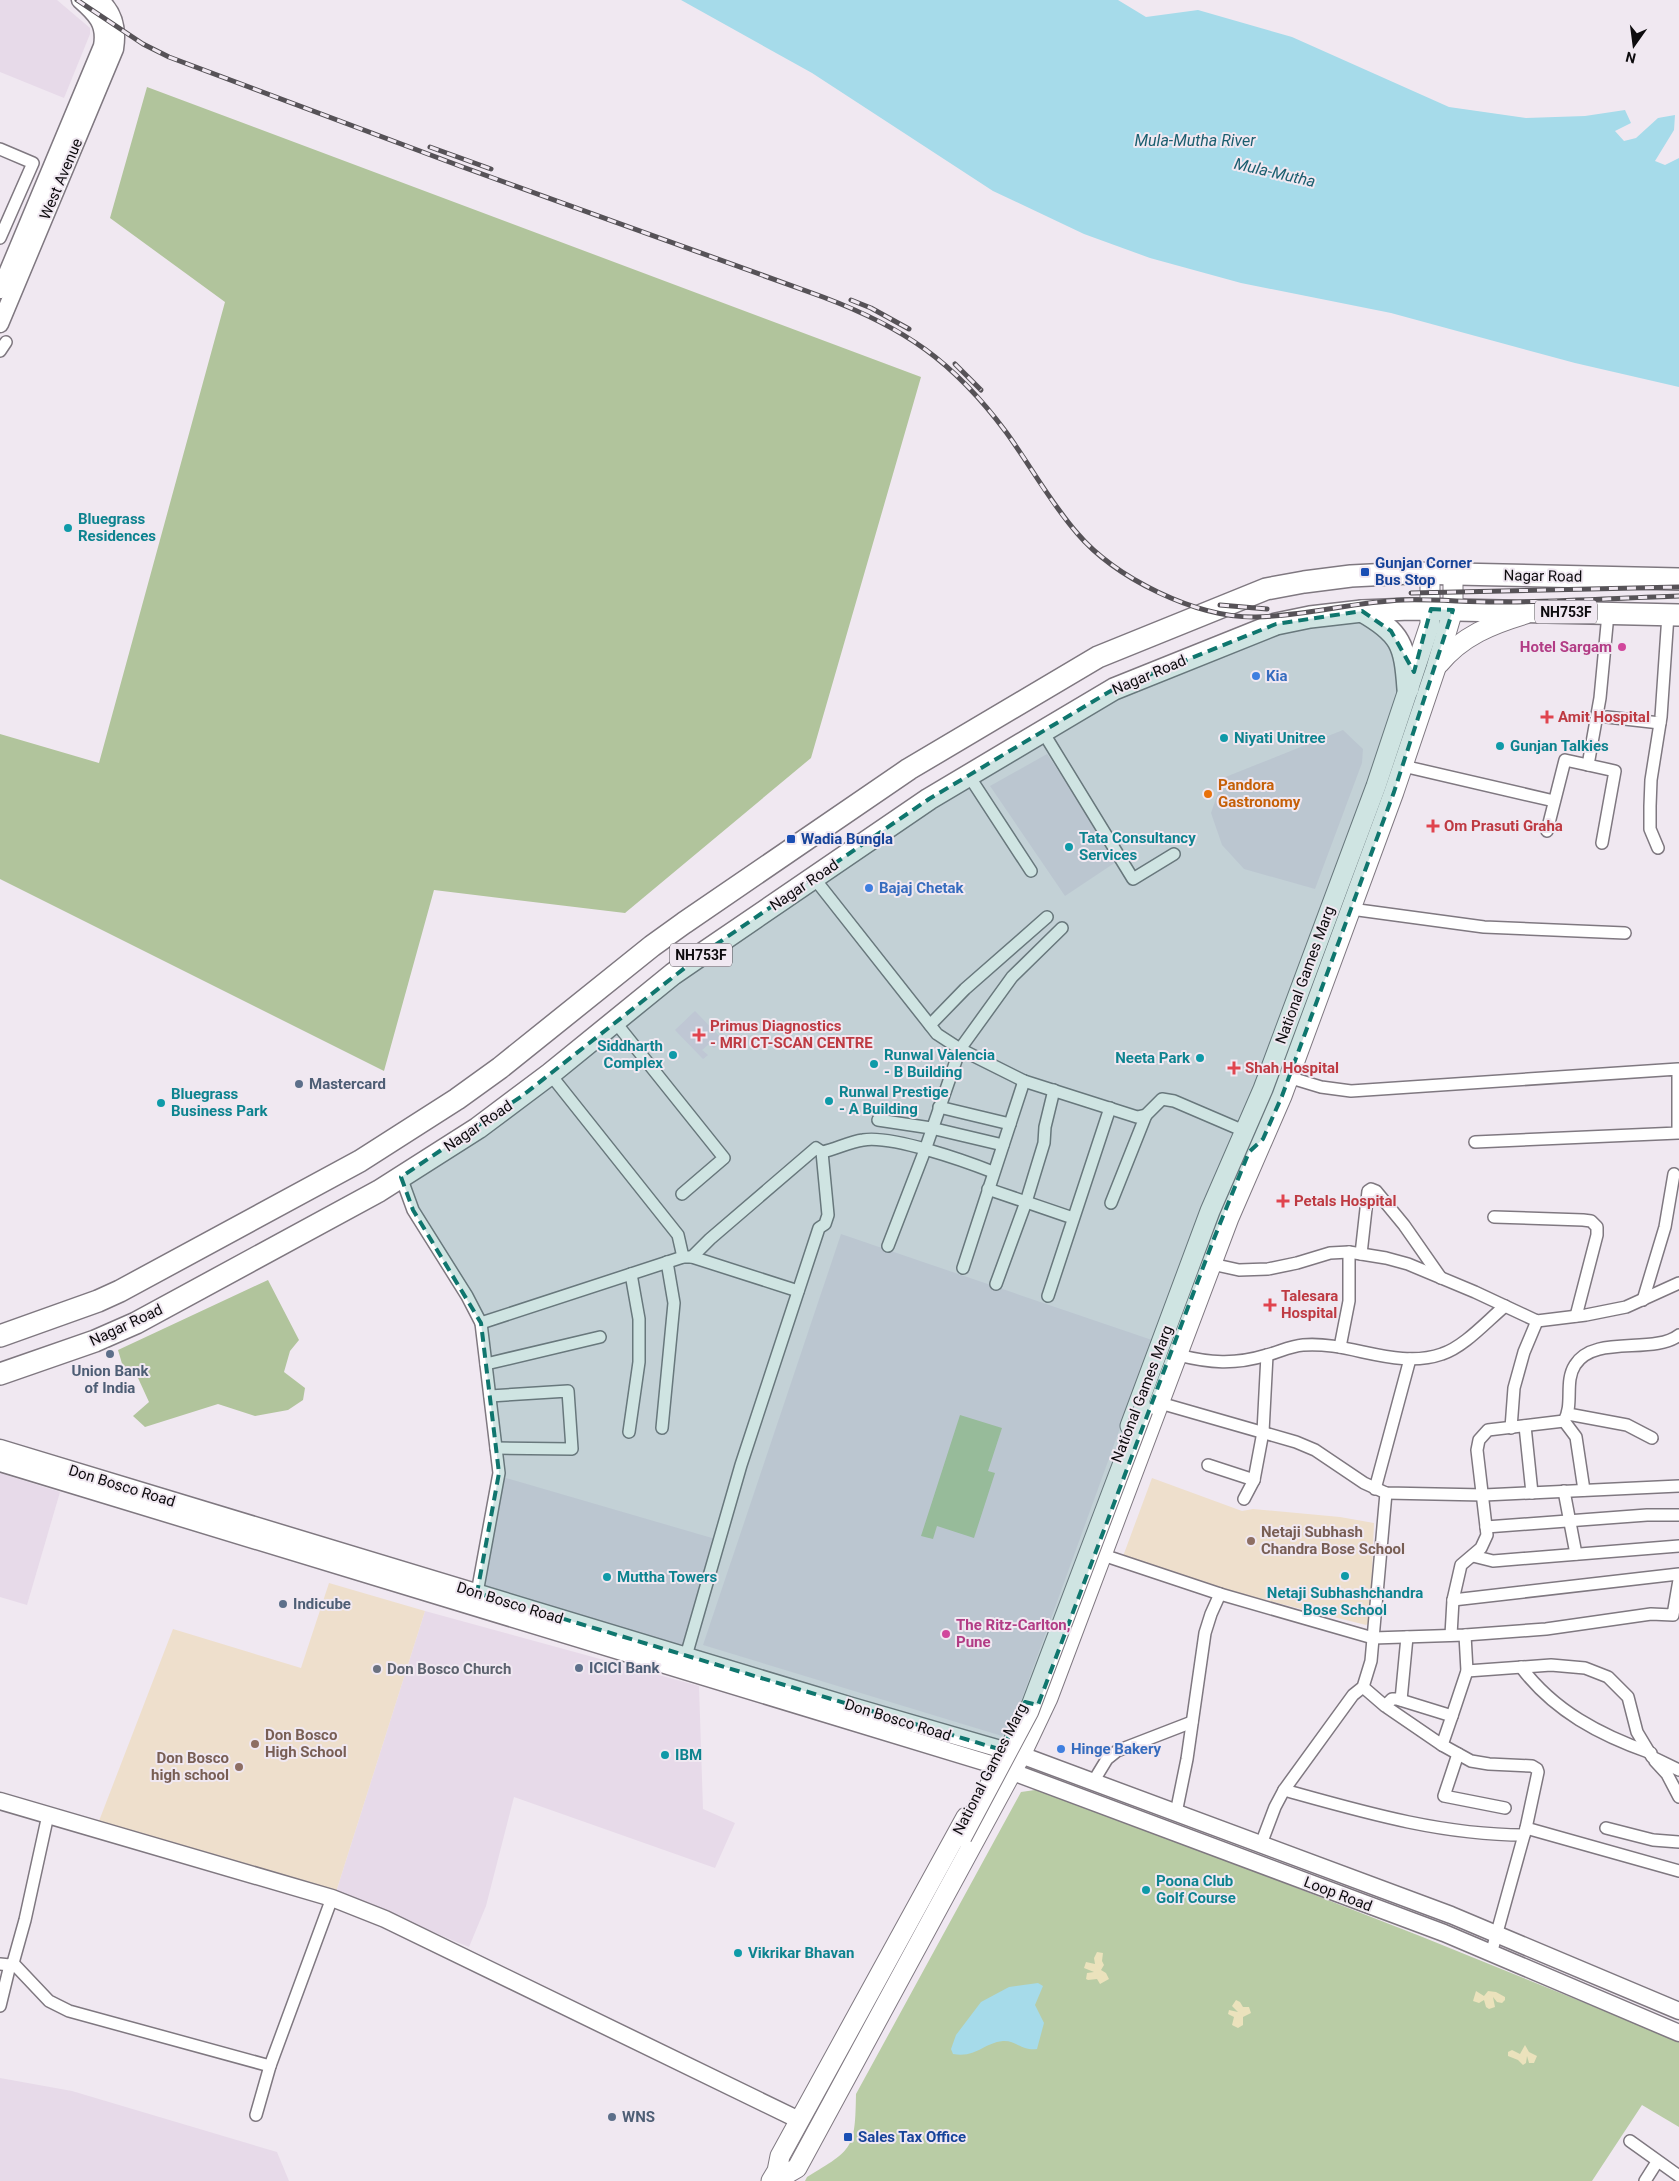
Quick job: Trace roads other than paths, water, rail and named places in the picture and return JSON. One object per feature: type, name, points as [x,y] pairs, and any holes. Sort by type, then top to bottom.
[{"type":"highway","name":"Nagar Road","points":[[0,1336],[98,1301],[120,1291],[360,1161],[500,1068],[652,946],[909,769],[1098,657],[1266,589],[1351,576],[1453,574],[1679,579]]},
{"type":"highway","name":"Nagar Road","points":[[0,1374],[95,1341],[136,1323],[379,1191],[478,1128],[550,1074],[674,974],[928,799],[1114,689],[1276,624],[1362,611],[1453,610],[1674,615]]},
{"type":"highway","points":[[1362,611],[1380,621],[1398,640],[1406,661],[1408,688]]},
{"type":"main road","points":[[80,0],[96,14],[110,32]]},
{"type":"main road","points":[[100,0],[112,14],[110,32]]},
{"type":"main road","name":"West Avenue","points":[[0,290],[110,32]]},
{"type":"main road","name":"West Avenue","points":[[0,324],[10,269]]},
{"type":"main road","name":"National Games Marg","points":[[1430,574],[1430,624],[1376,786],[1263,1089],[1210,1211],[1025,1702],[998,1758],[780,2156],[779,2177],[797,2168],[802,2160],[1012,1772],[1043,1709],[1103,1555],[1150,1409],[1178,1355],[1243,1182],[1288,1077],[1403,766],[1436,668],[1453,610],[1453,574]]},
{"type":"main road","points":[[1436,668],[1453,649],[1483,629],[1534,612]]},
{"type":"main road","points":[[1150,1409],[1220,1206],[1244,1150],[1244,1131]]},
{"type":"main road","points":[[779,2177],[965,1839],[1029,1711],[1150,1409],[1209,1250],[1249,1152],[1263,1138]]},
{"type":"main road","name":"Don Bosco Road","points":[[0,1448],[686,1656],[998,1758]]},
{"type":"main road","name":"Don Bosco Road","points":[[0,1463],[998,1758],[1021,1755]]},
{"type":"main road","points":[[1025,1702],[1043,1709]]},
{"type":"main road","name":"Loop Road","points":[[1021,1755],[1451,1915],[1679,2011]]},
{"type":"main road","name":"Loop Road","points":[[998,1758],[1012,1772],[1435,1930],[1679,2033]]},
{"type":"main road","points":[[0,1800],[332,1898],[385,1919],[799,2120]]},
{"type":"street","points":[[0,149],[33,163],[0,238]]},
{"type":"street","points":[[1588,765],[1600,698],[1608,614]]},
{"type":"street","points":[[1658,848],[1650,829],[1651,780],[1674,615]]},
{"type":"street","points":[[1607,717],[1660,723]]},
{"type":"street","points":[[1043,732],[1133,879],[1174,854]]},
{"type":"street","points":[[1547,831],[1565,760],[1588,765],[1615,771],[1602,843]]},
{"type":"street","points":[[1403,766],[1554,801]]},
{"type":"street","points":[[969,776],[1031,871]]},
{"type":"street","points":[[814,878],[937,1034],[960,1049],[1024,1080],[1137,1117],[1146,1115]]},
{"type":"street","points":[[1351,909],[1484,927],[1625,934]]},
{"type":"street","points":[[930,1025],[965,989],[1047,917]]},
{"type":"street","points":[[888,1246],[925,1150],[931,1128],[960,1049],[1012,977],[1062,928]]},
{"type":"street","points":[[616,1022],[724,1158],[682,1194]]},
{"type":"street","points":[[1288,1077],[1321,1087],[1351,1090],[1678,1069],[1678,1134],[1475,1142]]},
{"type":"street","points":[[550,1074],[678,1235],[688,1257],[798,1291]]},
{"type":"street","points":[[963,1268],[1024,1080]]},
{"type":"street","points":[[996,1284],[1026,1202],[1044,1143],[1045,1127],[1054,1090]]},
{"type":"street","points":[[1111,1203],[1146,1115],[1162,1099],[1174,1102],[1244,1131]]},
{"type":"street","points":[[939,1107],[1010,1124]]},
{"type":"street","points":[[1048,1296],[1110,1108]]},
{"type":"street","points":[[878,1120],[931,1128],[1004,1145]]},
{"type":"street","points":[[822,1152],[862,1140],[874,1139],[956,1158],[993,1172]]},
{"type":"street","points":[[481,1323],[667,1262],[688,1257],[811,1151],[816,1148],[822,1152]]},
{"type":"street","points":[[686,1656],[741,1465],[819,1228],[825,1224],[828,1215],[822,1152]]},
{"type":"street","points":[[1642,1300],[1665,1227],[1674,1174]]},
{"type":"street","points":[[401,1177],[412,1210],[467,1296],[481,1323],[499,1473],[477,1593]]},
{"type":"street","points":[[988,1189],[1073,1218]]},
{"type":"street","points":[[1361,1254],[1368,1191],[1371,1189],[1376,1191],[1404,1225],[1441,1278]]},
{"type":"street","points":[[1494,1217],[1583,1220],[1591,1221],[1597,1227],[1597,1235],[1576,1316]]},
{"type":"street","points":[[1340,1347],[1349,1301],[1349,1252]]},
{"type":"street","points":[[1212,1264],[1239,1270],[1268,1270],[1330,1253],[1349,1252],[1361,1254],[1408,1264],[1537,1321],[1626,1307],[1679,1283]]},
{"type":"street","points":[[662,1428],[674,1303],[667,1262]]},
{"type":"street","points":[[629,1432],[639,1362],[639,1319],[631,1274]]},
{"type":"street","points":[[1178,1355],[1207,1362],[1231,1362],[1304,1345],[1340,1347],[1396,1358],[1421,1360],[1444,1354],[1469,1337],[1504,1306]]},
{"type":"street","points":[[1511,1428],[1514,1388],[1524,1352],[1537,1321]]},
{"type":"street","points":[[1584,1490],[1576,1437],[1566,1417],[1570,1377],[1575,1364],[1584,1356],[1600,1349],[1666,1341],[1679,1335]]},
{"type":"street","points":[[486,1364],[600,1337]]},
{"type":"street","points":[[1244,1500],[1254,1480],[1263,1432],[1267,1355]]},
{"type":"street","points":[[1261,1844],[1275,1807],[1284,1790],[1353,1695],[1363,1686],[1371,1661],[1381,1491],[1410,1359]]},
{"type":"street","points":[[490,1396],[568,1391],[572,1449],[496,1448]]},
{"type":"street","points":[[1150,1409],[1263,1432],[1315,1450],[1381,1491],[1484,1495],[1679,1486]]},
{"type":"street","points":[[1452,1635],[1453,1600],[1461,1565],[1481,1548],[1487,1535],[1484,1495],[1477,1450],[1479,1440],[1488,1430],[1525,1426],[1566,1417],[1628,1425],[1652,1438]]},
{"type":"street","points":[[1525,1426],[1532,1492]]},
{"type":"street","points":[[1208,1465],[1254,1480]]},
{"type":"street","points":[[1564,1491],[1576,1554]]},
{"type":"street","points":[[1486,1528],[1679,1515]]},
{"type":"street","points":[[1473,1556],[1493,1561],[1679,1546]]},
{"type":"street","points":[[1103,1555],[1220,1594],[1373,1638],[1465,1635],[1546,1629],[1651,1614],[1673,1615],[1679,1580]]},
{"type":"street","points":[[1453,1600],[1679,1574]]},
{"type":"street","points":[[1176,1812],[1187,1759],[1205,1633],[1220,1594]]},
{"type":"street","points":[[1442,1746],[1467,1671],[1465,1635]]},
{"type":"street","points":[[1401,1700],[1407,1637]]},
{"type":"street","points":[[1467,1671],[1551,1665],[1585,1668],[1608,1677],[1628,1697],[1637,1732],[1651,1755],[1667,1774],[1679,1797]]},
{"type":"street","points":[[1521,1667],[1535,1686],[1581,1722],[1679,1770]]},
{"type":"street","points":[[1363,1686],[1385,1706],[1442,1746],[1458,1754],[1471,1760],[1489,1764],[1532,1766],[1537,1769],[1538,1772],[1525,1832],[1492,1954]]},
{"type":"street","points":[[1385,1706],[1392,1699],[1401,1700],[1452,1716]]},
{"type":"street","points":[[1093,1782],[1107,1759],[1117,1750],[1192,1722]]},
{"type":"street","points":[[1458,1754],[1444,1796],[1505,1808]]},
{"type":"street","points":[[1284,1790],[1407,1823],[1493,1835],[1525,1832],[1679,1871]]},
{"type":"street","points":[[0,2006],[8,1964],[25,1920],[48,1814]]},
{"type":"street","points":[[1606,1828],[1653,1840],[1678,1839]]},
{"type":"street","points":[[256,2115],[270,2066],[332,1898]]},
{"type":"street","points":[[8,1964],[49,2001],[69,2011],[270,2066]]},
{"type":"street","points":[[1630,2141],[1679,2176]]},
{"type":"street","points":[[1645,2181],[1657,2162]]},
{"type":"water","name":"Mula-Mutha River","points":[[681,0],[1118,0],[1146,17],[1198,10],[1292,37],[1449,107],[1526,118],[1585,116],[1625,110],[1631,123],[1615,131],[1624,141],[1636,138],[1658,118],[1675,115],[1674,130],[1655,161],[1665,165],[1679,158],[1679,387],[1575,363],[1391,313],[1241,283],[1150,258],[1084,234],[993,191],[812,73]]},
{"type":"water","points":[[1038,1983],[1043,1986],[1035,2005],[1044,2023],[1037,2049],[1003,2041],[990,2044],[968,2054],[953,2054],[951,2049],[956,2035],[981,2002],[1009,1987]]},
{"type":"railway","points":[[77,0],[143,44],[169,57],[460,166],[823,297],[879,321],[925,350],[967,385],[1006,432],[1067,521],[1093,550],[1135,580],[1183,603],[1233,616],[1256,617],[1403,600],[1519,602],[1679,596]]},
{"type":"railway","points":[[430,147],[491,169]]},
{"type":"railway","points":[[851,300],[871,308],[909,329]]},
{"type":"railway","points":[[955,364],[981,390]]},
{"type":"railway","points":[[1411,593],[1679,587]]},
{"type":"railway","points":[[1220,605],[1267,609]]},
{"type":"place","name":"Bluegrass Residences","points":[[68,528]]},
{"type":"place","name":"Gunjan Corner Bus Stop","points":[[1365,572]]},
{"type":"place","name":"Hotel Sargam","points":[[1622,647]]},
{"type":"place","name":"Kia","points":[[1256,676]]},
{"type":"place","name":"Amit Hospital","points":[[1547,717]]},
{"type":"place","name":"Niyati Unitree","points":[[1224,738]]},
{"type":"place","name":"Gunjan Talkies","points":[[1500,746]]},
{"type":"place","name":"Pandora Gastronomy","points":[[1208,794]]},
{"type":"place","name":"Om Prasuti Graha","points":[[1433,826]]},
{"type":"place","name":"Wadia Bungla","points":[[791,839]]},
{"type":"place","name":"Tata Consultancy Services","points":[[1069,847]]},
{"type":"place","name":"Bajaj Chetak","points":[[869,888]]},
{"type":"place","name":"Primus Diagnostics - MRI CT-SCAN CENTRE","points":[[699,1035]]},
{"type":"place","name":"Siddharth Complex","points":[[673,1055]]},
{"type":"place","name":"Neeta Park","points":[[1200,1058]]},
{"type":"place","name":"Runwal Valencia - B Building","points":[[874,1064]]},
{"type":"place","name":"Shah Hospital","points":[[1234,1068]]},
{"type":"place","name":"Mastercard","points":[[299,1084]]},
{"type":"place","name":"Runwal Prestige - A Building","points":[[829,1101]]},
{"type":"place","name":"Bluegrass Business Park","points":[[161,1103]]},
{"type":"place","name":"Petals Hospital","points":[[1283,1201]]},
{"type":"place","name":"Talesara Hospital","points":[[1270,1305]]},
{"type":"place","name":"Union Bank of India","points":[[110,1354]]},
{"type":"place","name":"Netaji Subhash Chandra Bose School","points":[[1251,1541]]},
{"type":"place","name":"Netaji Subhashchandra Bose School","points":[[1345,1576]]},
{"type":"place","name":"Muttha Towers","points":[[607,1577]]},
{"type":"place","name":"Indicube","points":[[283,1604]]},
{"type":"place","name":"The Ritz-Carlton, Pune","points":[[946,1634]]},
{"type":"place","name":"ICICI Bank","points":[[579,1668]]},
{"type":"place","name":"Don Bosco Church","points":[[377,1669]]},
{"type":"place","name":"Don Bosco High School","points":[[255,1744]]},
{"type":"place","name":"Hinge Bakery","points":[[1061,1749]]},
{"type":"place","name":"IBM","points":[[665,1755]]},
{"type":"place","name":"Don Bosco high school","points":[[239,1767]]},
{"type":"place","name":"Poona Club Golf Course","points":[[1146,1890]]},
{"type":"place","name":"Vikrikar Bhavan","points":[[738,1953]]},
{"type":"place","name":"WNS","points":[[612,2117]]},
{"type":"place","name":"Sales Tax Office","points":[[848,2137]]},
{"type":"water label","name":"Mula-Mutha","points":[[1275,172]]}]
